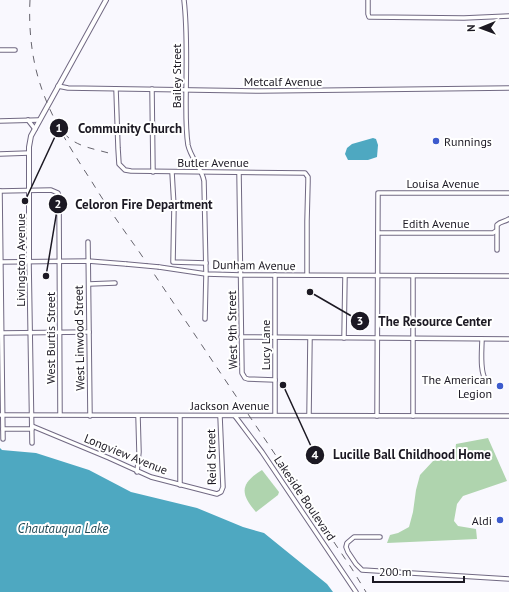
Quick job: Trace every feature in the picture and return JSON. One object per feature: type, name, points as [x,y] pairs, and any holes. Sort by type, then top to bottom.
[{"type":"street","name":"Livingston Avenue","points":[[32,443],[29,261],[29,153],[31,136],[106,0]]},
{"type":"street","name":"Bailey Street","points":[[184,0],[186,22],[188,145],[191,156],[201,173]]},
{"type":"street","points":[[368,0],[369,17],[464,18],[509,16]]},
{"type":"street","points":[[0,50],[15,50]]},
{"type":"street","name":"Metcalf Avenue","points":[[58,86],[68,88],[275,91],[509,88]]},
{"type":"street","name":"Butler Avenue","points":[[116,89],[119,164],[121,167],[131,171],[153,172],[301,172],[306,174],[308,182],[306,221],[307,275]]},
{"type":"street","points":[[152,89],[153,172]]},
{"type":"street","points":[[28,120],[34,129]]},
{"type":"street","points":[[0,121],[39,120]]},
{"type":"street","points":[[0,154],[29,153]]},
{"type":"street","points":[[172,172],[174,208],[173,262],[206,263]]},
{"type":"street","name":"West 9th Street","points":[[239,172],[241,369],[244,376],[248,379],[275,380]]},
{"type":"street","points":[[201,173],[204,181],[206,263],[205,319]]},
{"type":"street","points":[[3,439],[1,415],[0,191],[29,190]]},
{"type":"street","name":"West Burtis Street","points":[[29,190],[55,191],[59,196],[60,416]]},
{"type":"street","name":"Louisa Avenue","points":[[378,233],[378,193],[509,193]]},
{"type":"street","points":[[497,250],[495,232],[497,225],[500,222],[509,219]]},
{"type":"street","name":"Edith Avenue","points":[[378,233],[495,232]]},
{"type":"street","points":[[377,416],[378,233]]},
{"type":"street","name":"West Linwood Street","points":[[88,242],[90,416]]},
{"type":"street","name":"Dunham Avenue","points":[[1,262],[88,261],[159,267],[206,274],[241,276],[509,276]]},
{"type":"street","name":"Lucy Lane","points":[[275,275],[275,415]]},
{"type":"street","points":[[344,338],[345,276]]},
{"type":"street","points":[[413,276],[413,416]]},
{"type":"street","points":[[89,284],[115,283]]},
{"type":"street","points":[[1,333],[89,332]]},
{"type":"street","points":[[241,337],[509,339]]},
{"type":"street","points":[[309,415],[310,338]]},
{"type":"street","points":[[482,339],[482,372],[485,380],[488,382]]},
{"type":"street","name":"Jackson Avenue","points":[[1,415],[509,416]]},
{"type":"street","points":[[137,472],[139,452],[138,416]]},
{"type":"street","points":[[180,416],[180,485]]},
{"type":"street","name":"Reid Street","points":[[216,494],[221,492],[223,487],[220,416]]},
{"type":"street","name":"Lakeside Boulevard","points":[[235,416],[262,452],[356,592]]},
{"type":"street","points":[[3,429],[32,427]]},
{"type":"street","name":"Longview Avenue","points":[[32,427],[109,458],[151,478],[216,494]]},
{"type":"street","points":[[380,537],[354,537],[347,543],[346,547],[348,552],[362,570],[509,579]]},
{"type":"green space","points":[[488,438],[507,481],[463,496],[457,504],[454,521],[458,526],[476,529],[477,539],[387,543],[390,535],[398,533],[409,527],[420,475],[434,460],[442,460],[455,453],[456,444]]},
{"type":"green space","points":[[262,470],[279,492],[278,495],[256,512],[247,499],[245,489],[246,484],[250,479]]},
{"type":"water","points":[[373,138],[376,139],[378,145],[377,157],[368,160],[348,160],[345,154],[347,148],[352,144]]},
{"type":"water","name":"Chautauqua Lake","points":[[0,448],[2,450],[36,453],[89,470],[131,492],[197,508],[243,527],[264,533],[327,584],[333,592],[0,592]]},
{"type":"railway","points":[[30,0],[30,34],[37,73],[48,106],[64,137],[108,208],[138,250],[366,592]]},
{"type":"railway","points":[[64,133],[69,138],[80,144],[112,154]]},
{"type":"place","name":"Runnings","points":[[436,141]]},
{"type":"place","name":"Community Church","points":[[25,201]]},
{"type":"place","name":"Celoron Fire Department","points":[[46,276]]},
{"type":"place","name":"The Resource Center","points":[[310,292]]},
{"type":"place","name":"Lucille Ball Childhood Home","points":[[283,385]]},
{"type":"place","name":"The American Legion","points":[[500,386]]},
{"type":"place","name":"Aldi","points":[[500,520]]}]
